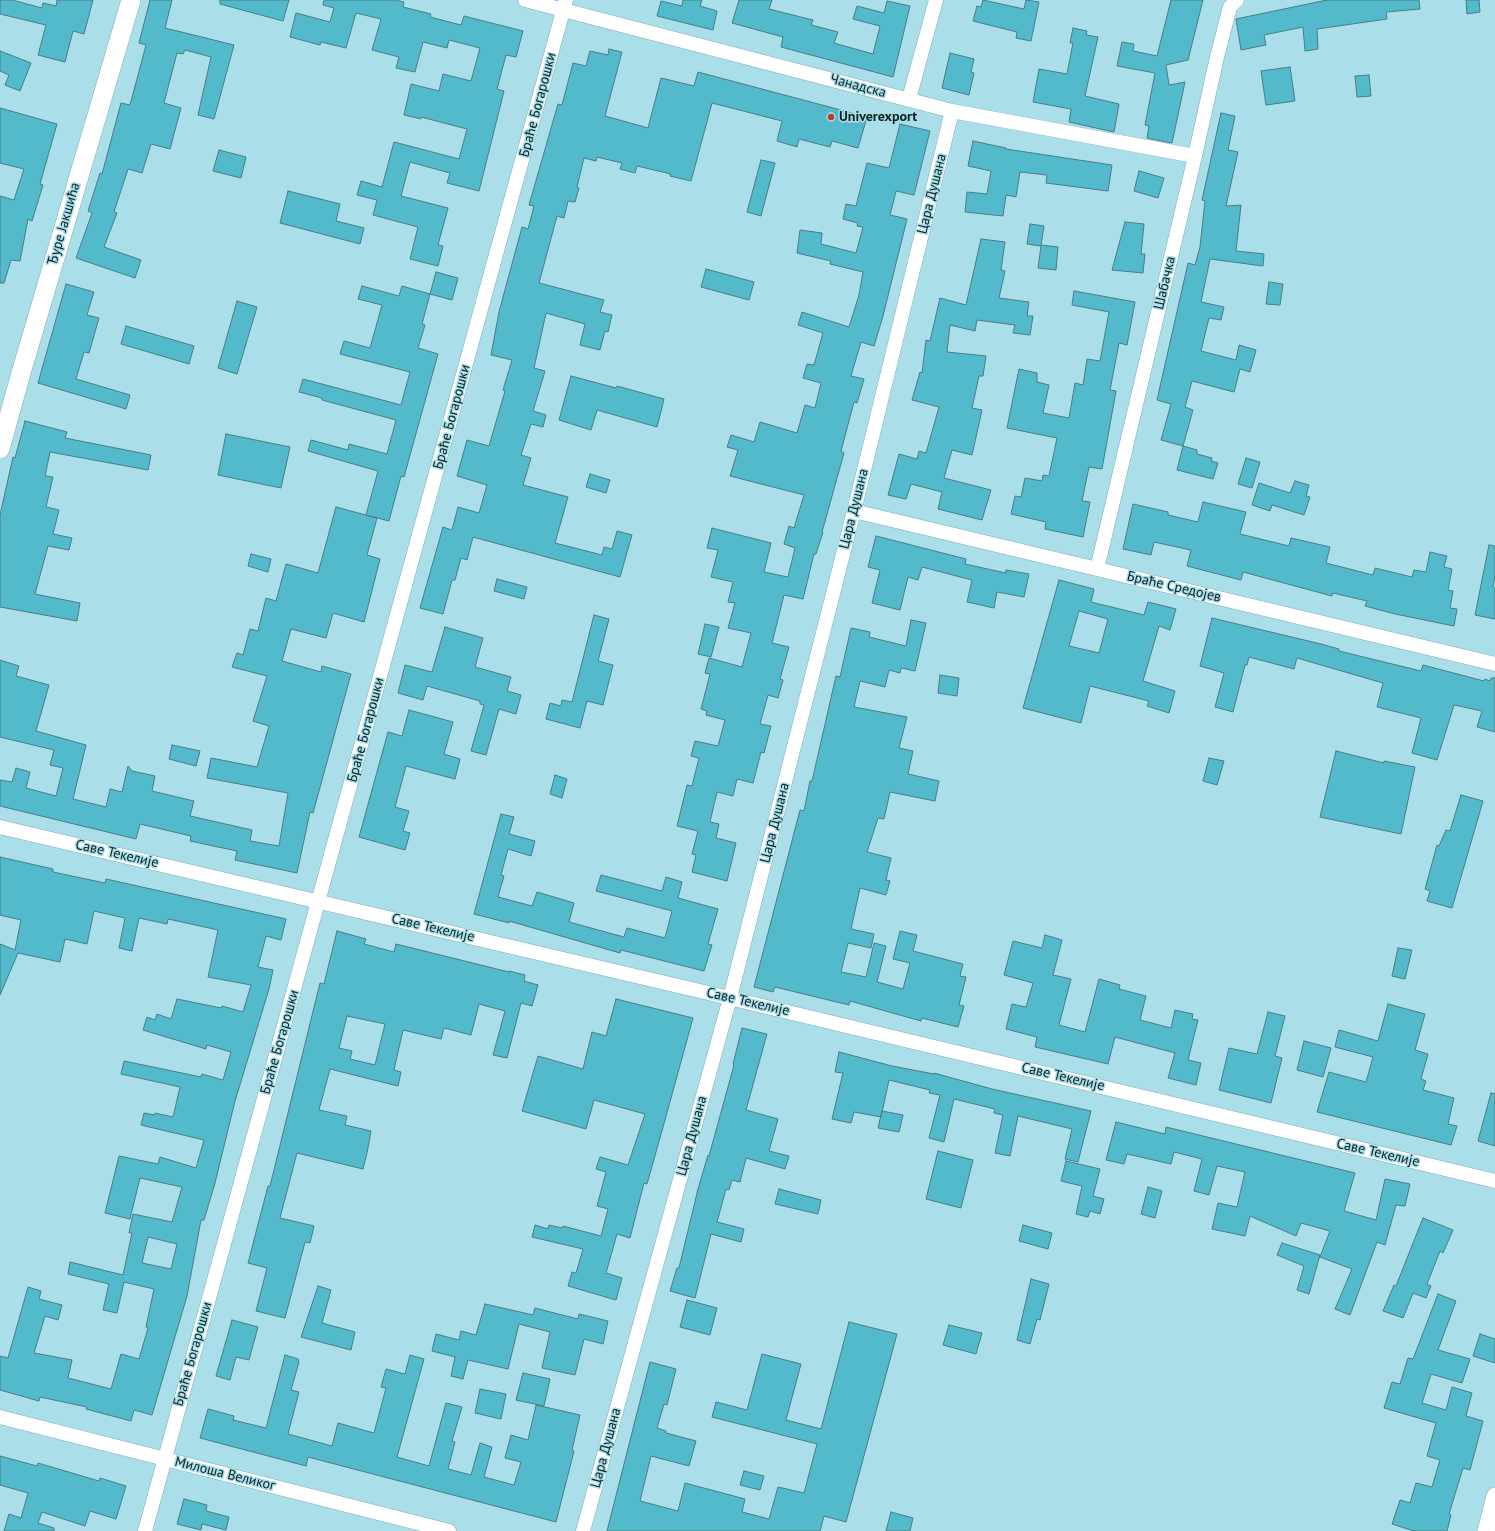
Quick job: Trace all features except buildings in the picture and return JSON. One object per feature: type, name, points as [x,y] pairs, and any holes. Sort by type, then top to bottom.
[{"type":"main road","name":"Ђуре Јакшића","points":[[0,449],[27,350],[131,0]]},
{"type":"street","name":"Чанадска","points":[[525,0],[565,5],[952,111],[1195,156]]},
{"type":"street","points":[[908,99],[936,0]]},
{"type":"street","name":"Шабачка","points":[[1097,569],[1195,156],[1224,26],[1230,7],[1237,0]]},
{"type":"street","name":"Браће Богарошки","points":[[145,1531],[565,5]]},
{"type":"street","name":"Цара Душана","points":[[583,1531],[730,998],[854,511],[952,111]]},
{"type":"street","name":"Браће Средојев","points":[[854,511],[1495,664]]},
{"type":"street","name":"Саве Текелије","points":[[0,827],[730,998],[1495,1181]]},
{"type":"street","name":"Милоша Великог","points":[[0,1417],[449,1531]]},
{"type":"street","points":[[1486,1531],[1495,1497]]},
{"type":"place","name":"Univerexport","points":[[831,117]]}]
